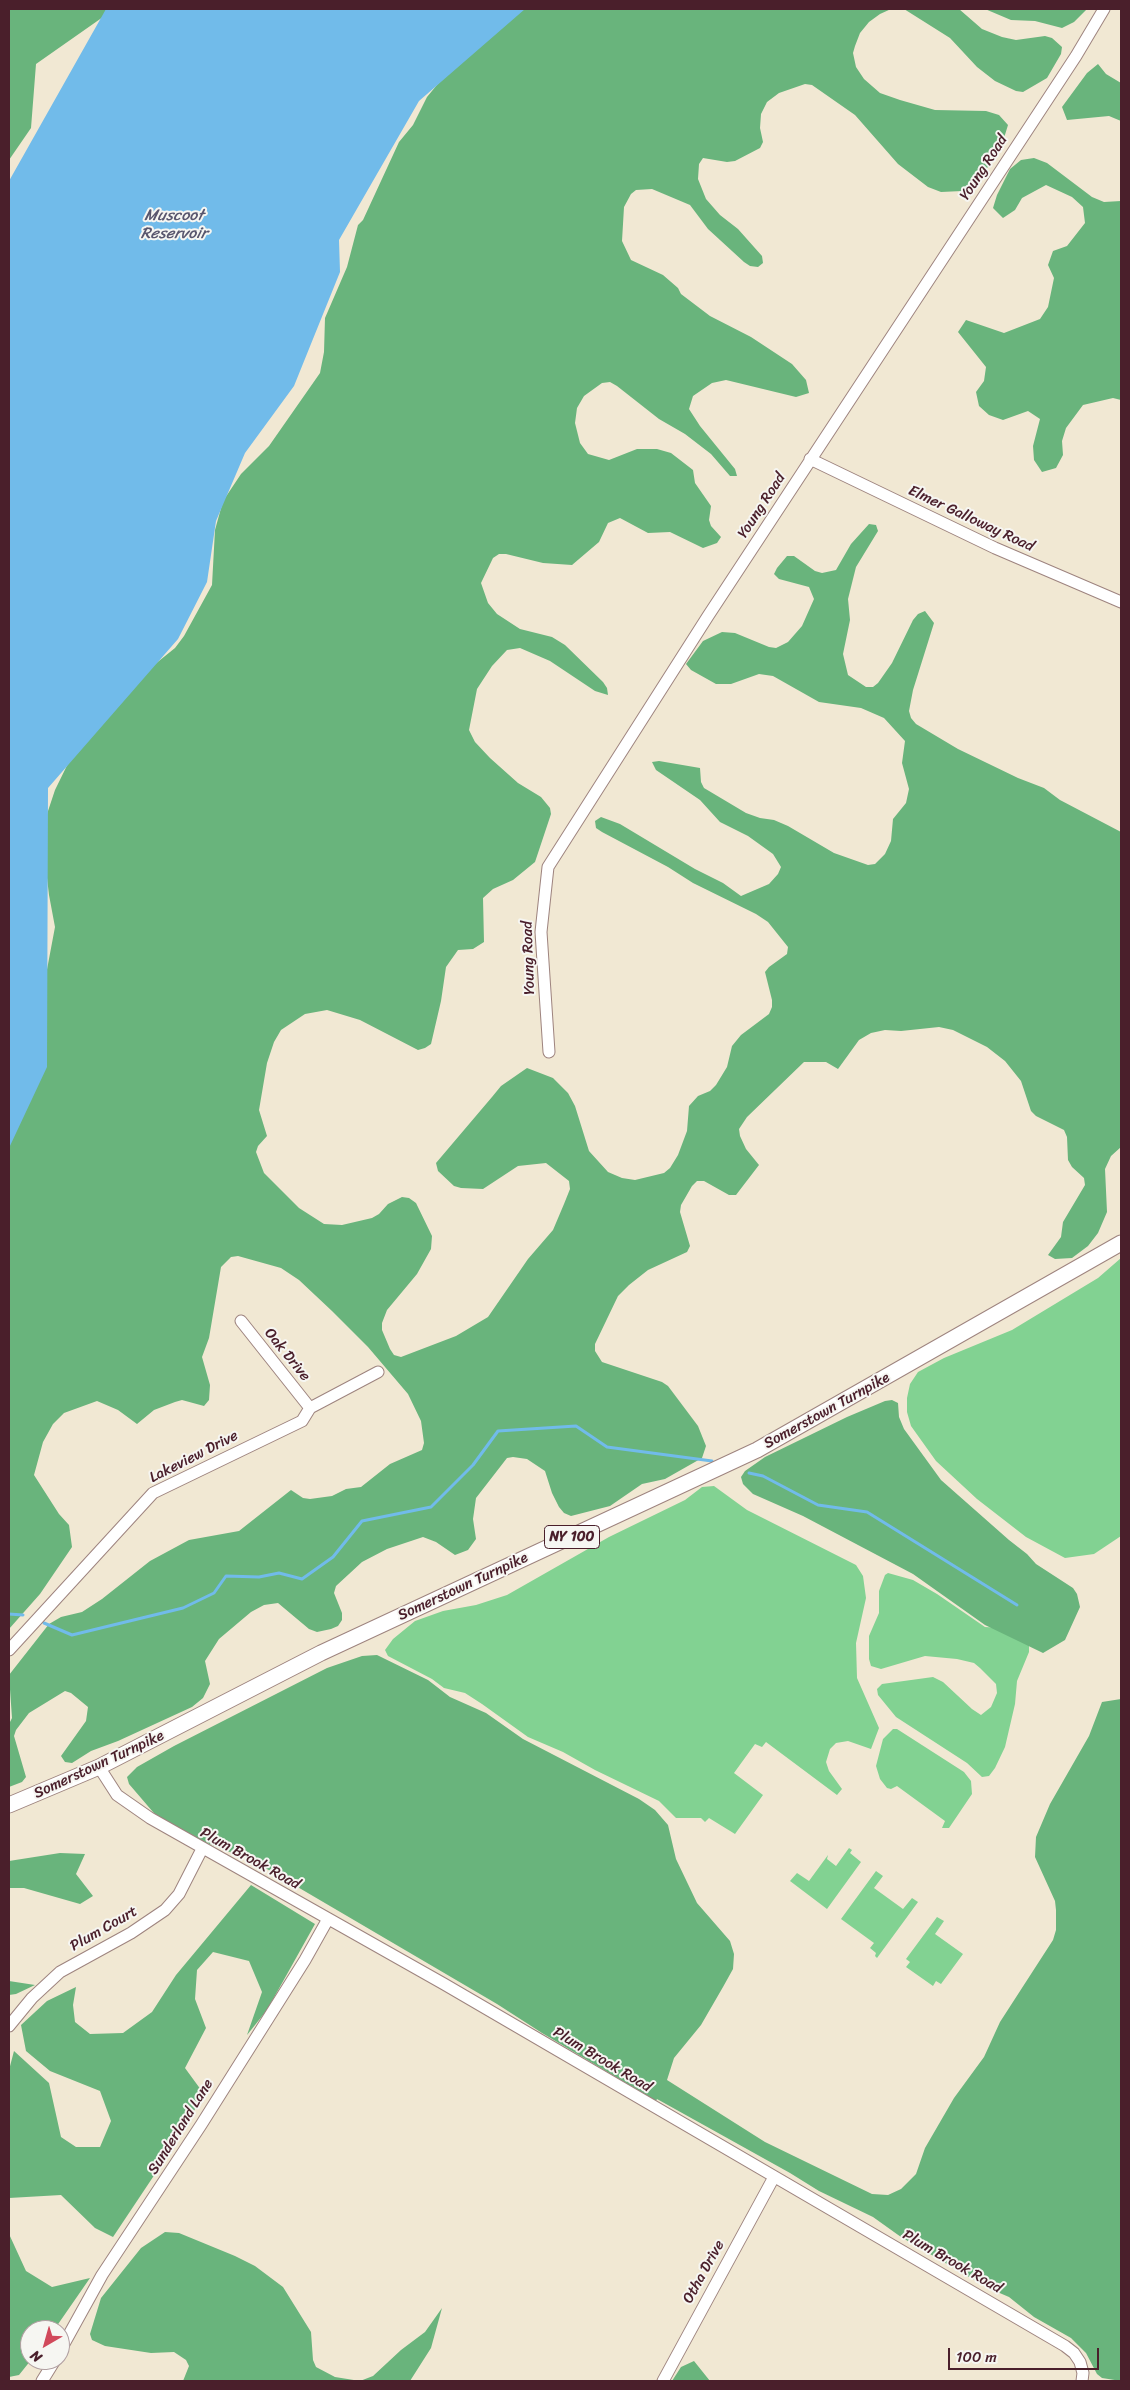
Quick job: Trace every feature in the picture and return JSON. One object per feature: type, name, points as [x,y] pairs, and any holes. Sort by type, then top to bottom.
[{"type":"main road","name":"Somerstown Turnpike","points":[[9,1805],[99,1767],[322,1653],[756,1450],[1121,1243]]},
{"type":"street","name":"Young Road","points":[[549,1052],[541,932],[548,867],[810,459],[1076,56],[1104,9]]},
{"type":"street","name":"Elmer Galloway Road","points":[[810,459],[995,548],[1121,602]]},
{"type":"street","name":"Oak Drive","points":[[241,1321],[310,1408]]},
{"type":"street","name":"Lakeview Drive","points":[[9,1650],[153,1493],[302,1420],[310,1408],[378,1372]]},
{"type":"street","name":"Plum Brook Road","points":[[99,1767],[117,1795],[132,1807],[202,1849],[444,1984],[1065,2346],[1074,2353],[1080,2362],[1083,2373],[1082,2381]]},
{"type":"street","name":"Plum Court","points":[[9,2026],[32,1998],[60,1972],[131,1933],[165,1910],[179,1894],[202,1849]]},
{"type":"street","name":"Sunderland Lane","points":[[70,2333],[102,2275],[206,2117],[328,1919]]},
{"type":"street","name":"Otha Drive","points":[[662,2381],[774,2177]]},
{"type":"street","points":[[42,2381],[49,2370]]},
{"type":"green space","points":[[9,9],[110,9],[103,17],[36,64],[31,128],[9,160]]},
{"type":"green space","points":[[522,9],[891,9],[869,22],[860,33],[853,53],[856,67],[864,79],[880,93],[900,100],[935,110],[986,111],[999,115],[1008,125],[1000,151],[988,167],[962,191],[941,192],[928,187],[898,164],[855,115],[812,85],[805,84],[779,93],[767,102],[761,114],[760,128],[763,142],[760,148],[735,161],[727,162],[703,158],[699,164],[698,179],[706,199],[720,215],[738,229],[762,256],[763,263],[758,267],[750,266],[744,262],[708,229],[690,205],[652,189],[636,190],[631,194],[624,207],[622,241],[631,260],[663,275],[678,288],[681,294],[710,316],[751,337],[792,364],[806,380],[809,393],[796,397],[726,380],[712,383],[693,396],[689,409],[700,426],[735,469],[737,476],[730,476],[711,454],[685,434],[659,419],[610,382],[602,383],[584,396],[577,408],[575,423],[580,443],[588,454],[609,460],[637,449],[657,449],[671,453],[693,470],[695,483],[711,506],[709,520],[711,526],[721,537],[717,543],[703,548],[670,532],[648,533],[620,518],[608,523],[599,542],[572,565],[543,563],[506,554],[499,554],[493,558],[481,583],[488,603],[497,614],[520,629],[552,637],[565,645],[603,682],[607,688],[608,695],[595,691],[550,661],[520,648],[507,650],[492,666],[477,689],[469,730],[475,742],[490,758],[518,783],[541,797],[550,808],[551,814],[535,862],[513,880],[493,889],[483,898],[484,942],[473,949],[458,950],[446,967],[441,1001],[431,1044],[425,1048],[418,1050],[360,1020],[327,1010],[305,1014],[281,1030],[274,1042],[267,1063],[259,1110],[267,1136],[258,1146],[256,1152],[264,1173],[299,1208],[324,1224],[342,1225],[372,1218],[379,1214],[388,1204],[402,1197],[409,1198],[416,1203],[432,1236],[431,1249],[417,1274],[387,1310],[382,1323],[382,1330],[390,1349],[394,1355],[401,1357],[456,1336],[488,1317],[528,1259],[553,1230],[570,1189],[569,1181],[546,1163],[518,1166],[483,1189],[454,1186],[438,1171],[436,1163],[501,1086],[527,1068],[553,1078],[568,1093],[575,1106],[589,1151],[608,1172],[622,1178],[635,1180],[664,1173],[670,1168],[678,1155],[687,1131],[689,1106],[698,1096],[710,1091],[716,1085],[727,1067],[732,1046],[741,1035],[769,1014],[772,1000],[765,972],[787,954],[788,947],[768,922],[756,914],[693,883],[668,867],[602,832],[596,828],[595,821],[601,817],[620,824],[695,869],[723,883],[741,896],[769,884],[778,874],[781,867],[773,854],[748,836],[720,822],[700,800],[656,770],[652,762],[659,761],[700,768],[701,782],[704,788],[746,813],[774,820],[788,826],[834,853],[868,865],[875,864],[885,854],[891,841],[893,819],[906,803],[909,789],[902,763],[905,741],[884,718],[861,708],[819,702],[773,676],[759,674],[731,684],[716,684],[691,670],[686,664],[703,641],[722,632],[735,633],[769,647],[776,648],[788,642],[802,626],[814,599],[809,587],[779,579],[774,574],[777,568],[787,556],[794,556],[815,571],[822,573],[836,570],[851,544],[869,524],[876,525],[878,531],[856,567],[848,599],[850,620],[843,654],[848,675],[866,687],[873,687],[878,683],[892,663],[913,620],[918,614],[925,611],[934,623],[913,690],[909,711],[911,718],[916,724],[958,749],[1018,778],[1044,788],[1060,800],[1121,832],[1121,1147],[1111,1156],[1105,1169],[1107,1212],[1098,1233],[1088,1246],[1072,1258],[1055,1259],[1048,1255],[1061,1237],[1063,1222],[1085,1185],[1084,1178],[1072,1167],[1068,1160],[1067,1137],[1064,1130],[1036,1116],[1031,1111],[1021,1081],[1005,1061],[987,1047],[953,1030],[939,1027],[901,1031],[885,1030],[871,1033],[859,1040],[838,1069],[826,1062],[804,1062],[747,1117],[739,1129],[746,1149],[759,1165],[736,1195],[729,1195],[704,1181],[697,1181],[692,1186],[681,1205],[680,1212],[690,1246],[687,1252],[648,1270],[618,1296],[595,1344],[595,1351],[602,1362],[662,1382],[668,1386],[698,1426],[706,1446],[702,1458],[665,1479],[642,1484],[610,1506],[571,1516],[564,1513],[559,1507],[545,1471],[527,1459],[507,1458],[476,1498],[473,1519],[476,1539],[468,1550],[455,1555],[436,1542],[423,1537],[387,1549],[362,1562],[336,1586],[334,1593],[342,1613],[342,1620],[338,1626],[331,1629],[317,1632],[309,1629],[278,1603],[264,1605],[251,1612],[219,1639],[205,1661],[210,1684],[203,1698],[192,1707],[118,1741],[91,1751],[72,1763],[65,1762],[61,1756],[86,1721],[88,1707],[71,1693],[65,1691],[29,1713],[16,1730],[14,1736],[26,1777],[22,1782],[9,1787],[9,1724],[12,1718],[9,1675],[49,1624],[61,1617],[82,1612],[102,1599],[150,1561],[189,1540],[239,1531],[291,1490],[303,1498],[332,1496],[346,1489],[361,1487],[390,1464],[422,1450],[424,1443],[421,1421],[408,1394],[368,1347],[299,1280],[281,1268],[238,1256],[231,1257],[221,1267],[209,1338],[202,1357],[210,1385],[209,1400],[204,1406],[182,1400],[154,1410],[137,1424],[118,1410],[97,1401],[64,1413],[53,1424],[43,1442],[34,1475],[59,1514],[69,1525],[72,1547],[40,1594],[9,1629],[9,1138],[42,996],[55,927],[43,844],[47,814],[55,790],[79,741],[144,673],[175,648],[184,636],[212,585],[215,530],[223,501],[241,474],[269,446],[320,373],[324,352],[325,318],[347,267],[358,225],[363,220],[399,142],[413,125],[427,97],[446,74]]},
{"type":"green space","points":[[904,9],[959,9],[982,29],[1002,37],[1016,40],[1045,36],[1052,38],[1062,47],[1061,54],[1047,78],[1023,92],[1016,91],[995,81],[977,67],[950,38]]},
{"type":"green space","points":[[985,9],[1087,9],[1074,22],[1062,28],[1035,21],[1011,20]]},
{"type":"green space","points":[[1098,64],[1106,74],[1121,83],[1121,121],[1109,116],[1067,120],[1062,107],[1087,73]]},
{"type":"green space","points":[[1034,158],[1047,163],[1092,197],[1104,202],[1121,201],[1121,400],[1113,398],[1083,405],[1066,428],[1062,441],[1063,455],[1056,468],[1042,472],[1034,460],[1033,446],[1040,419],[1028,411],[1003,420],[989,415],[979,406],[976,392],[984,381],[986,367],[958,332],[966,320],[1004,333],[1040,319],[1048,307],[1054,278],[1048,265],[1053,251],[1067,246],[1085,223],[1083,207],[1072,197],[1046,185],[1022,198],[1015,210],[1003,218],[993,208],[997,195],[1010,169],[1021,160]]},
{"type":"green space","points":[[1121,1258],[1121,1536],[1094,1554],[1065,1558],[1026,1537],[977,1499],[936,1461],[911,1426],[907,1412],[907,1398],[910,1384],[918,1372],[944,1358],[1012,1330],[1098,1278]]},
{"type":"green space","points":[[892,1400],[898,1403],[899,1417],[904,1429],[941,1480],[1027,1554],[1036,1564],[1073,1588],[1077,1594],[1080,1607],[1065,1640],[1043,1653],[985,1625],[913,1574],[803,1516],[753,1494],[743,1484],[741,1477],[745,1471],[765,1457],[847,1417],[885,1401]]},
{"type":"green space","points":[[714,1486],[747,1510],[856,1565],[863,1576],[866,1598],[856,1643],[857,1678],[879,1728],[871,1749],[848,1741],[836,1743],[830,1749],[826,1762],[829,1771],[842,1789],[837,1795],[766,1742],[762,1747],[755,1744],[734,1773],[763,1795],[735,1834],[709,1818],[705,1822],[701,1818],[676,1818],[659,1801],[563,1752],[528,1737],[465,1693],[444,1688],[432,1679],[388,1656],[385,1650],[393,1639],[415,1621],[443,1611],[476,1605],[507,1595],[609,1537],[685,1500],[702,1487]]},
{"type":"green space","points":[[888,1573],[913,1580],[985,1627],[1001,1628],[1029,1643],[1029,1652],[1017,1681],[1015,1704],[1005,1747],[989,1776],[982,1777],[967,1763],[896,1717],[878,1695],[877,1689],[882,1684],[933,1677],[943,1682],[981,1715],[991,1707],[997,1693],[996,1684],[980,1668],[974,1663],[957,1659],[925,1656],[881,1669],[871,1666],[869,1659],[869,1636],[879,1613],[879,1591],[885,1575]]},
{"type":"green space","points":[[377,1655],[428,1680],[450,1697],[486,1713],[523,1739],[639,1799],[655,1810],[668,1825],[676,1859],[697,1903],[730,1941],[734,1954],[733,1969],[701,2025],[674,2058],[667,2080],[765,2142],[872,2194],[888,2195],[901,2189],[916,2174],[925,2148],[954,2098],[984,2057],[1000,2022],[1053,1940],[1056,1930],[1055,1901],[1035,1857],[1036,1837],[1050,1804],[1089,1736],[1102,1702],[1121,1699],[1121,2381],[1102,2378],[1097,2374],[1086,2353],[1071,2338],[1034,2317],[1009,2297],[988,2288],[901,2237],[873,2217],[819,2191],[657,2099],[656,2101],[497,2004],[255,1862],[192,1837],[164,1822],[129,1784],[127,1777],[137,1767],[174,1746],[327,1668],[362,1656]]},
{"type":"green space","points":[[893,1729],[897,1729],[964,1772],[971,1781],[972,1794],[949,1828],[942,1828],[945,1821],[897,1786],[891,1789],[887,1788],[880,1779],[876,1766],[883,1739]]},
{"type":"green space","points":[[849,1848],[852,1850],[850,1853],[861,1862],[827,1909],[790,1881],[797,1873],[809,1881],[828,1855],[827,1859],[836,1866]]},
{"type":"green space","points":[[60,1853],[85,1854],[76,1874],[93,1896],[80,1904],[24,1888],[9,1888],[9,1861]]},
{"type":"green space","points":[[876,1871],[883,1876],[874,1888],[903,1909],[912,1898],[918,1902],[877,1958],[875,1956],[876,1953],[870,1948],[874,1943],[841,1919]]},
{"type":"green space","points":[[251,1885],[315,1924],[267,2010],[247,2035],[262,1992],[249,1961],[213,1952],[197,1970],[195,1999],[206,2028],[185,2068],[204,2094],[169,2153],[113,2237],[95,2228],[61,2195],[9,2198],[9,2070],[14,2051],[49,2083],[61,2137],[76,2147],[100,2147],[111,2121],[100,2091],[50,2071],[26,2051],[21,2025],[47,2001],[76,1987],[73,2005],[75,2022],[90,2034],[123,2033],[152,2012],[176,1975]]},
{"type":"green space","points":[[937,1917],[944,1921],[935,1934],[963,1954],[941,1984],[936,1981],[933,1986],[906,1967],[910,1962],[906,1959]]},
{"type":"green space","points":[[9,1981],[35,1985],[16,1994],[9,1995]]},
{"type":"green space","points":[[165,2232],[179,2233],[235,2256],[255,2266],[283,2287],[311,2332],[313,2360],[316,2367],[335,2377],[360,2381],[183,2381],[189,2366],[186,2360],[174,2352],[151,2353],[105,2346],[92,2340],[90,2334],[101,2298],[141,2248]]},
{"type":"green space","points":[[9,2234],[26,2271],[52,2287],[90,2278],[61,2320],[20,2320],[20,2370],[23,2370],[19,2375],[9,2377]]},
{"type":"green space","points":[[442,2308],[431,2348],[410,2381],[360,2381],[373,2376],[401,2350],[425,2332]]},
{"type":"green space","points":[[694,2361],[710,2381],[672,2381],[681,2367]]},
{"type":"water","name":"Muscoot Reservoir","points":[[106,9],[525,9],[419,101],[339,240],[340,272],[294,386],[245,453],[216,521],[207,582],[178,639],[48,788],[47,1067],[9,1148],[9,181]]},
{"type":"waterway","points":[[44,1623],[72,1635],[183,1608],[214,1593],[226,1576],[259,1577],[279,1573],[302,1579],[333,1557],[362,1521],[431,1507],[473,1465],[498,1431],[576,1426],[607,1447],[712,1461]]},
{"type":"waterway","points":[[749,1473],[763,1476],[818,1505],[867,1512],[1017,1605]]},
{"type":"waterway","points":[[9,1614],[23,1615]]}]
